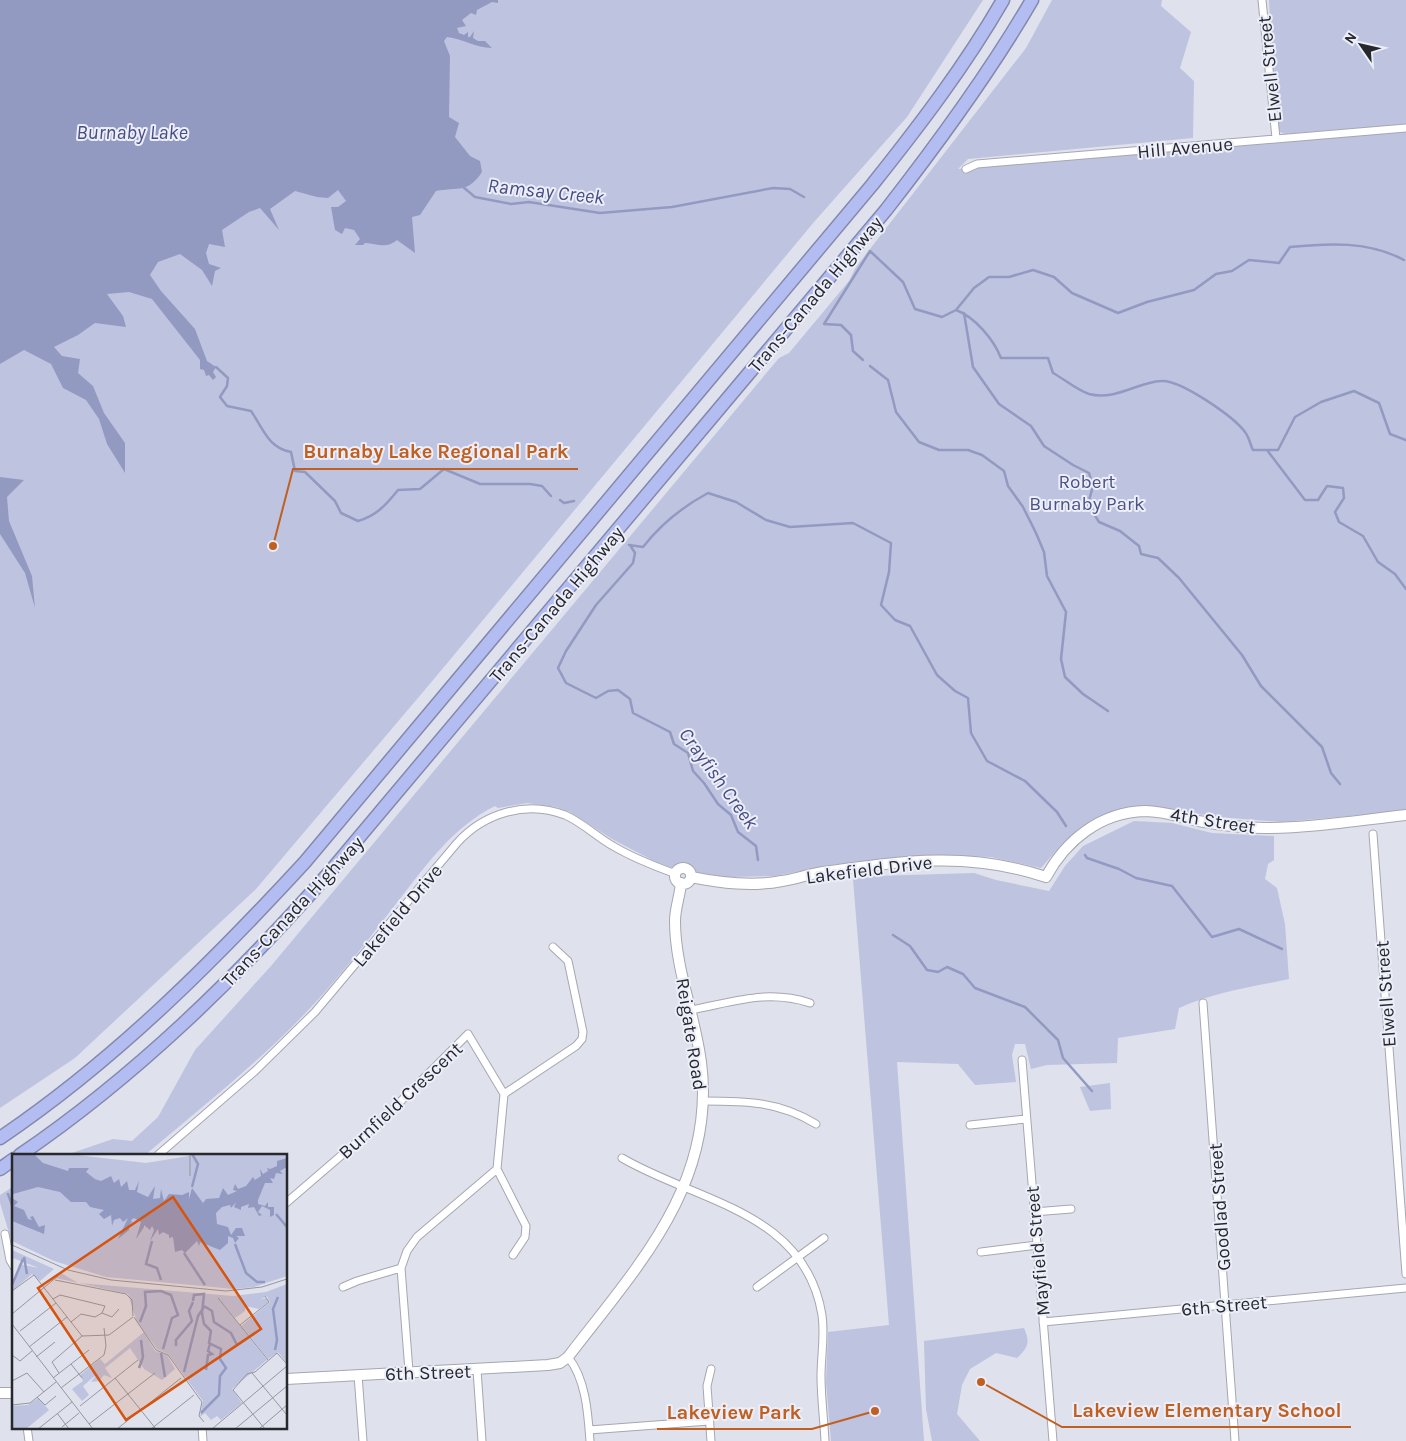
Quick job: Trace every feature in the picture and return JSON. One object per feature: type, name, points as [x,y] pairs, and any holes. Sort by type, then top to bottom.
[{"type":"highway","name":"Trans-Canada Highway","points":[[0,1138],[69,1088],[163,1007],[241,932],[305,862],[872,185],[916,130],[958,72],[1003,0]]},
{"type":"highway","name":"Trans-Canada Highway","points":[[21,1154],[79,1111],[175,1031],[245,965],[330,874],[886,210],[981,83],[1032,0]]},
{"type":"highway","points":[[0,1169],[12,1160]]},
{"type":"street","name":"Elwell Street","points":[[1262,0],[1276,138]]},
{"type":"street","name":"Hill Avenue","points":[[966,169],[977,164],[1186,148],[1276,138],[1406,128]]},
{"type":"street","name":"Lakefield Drive","points":[[159,1154],[255,1071],[315,1012],[462,838],[485,820],[505,812],[528,808],[556,812],[573,819],[626,853],[688,883],[691,877],[717,882],[780,882],[854,868],[958,860],[995,863],[1046,877]]},
{"type":"street","name":"4th Street","points":[[1046,877],[1065,848],[1084,832],[1109,819],[1136,812],[1158,812],[1218,824],[1266,828],[1406,816]]},
{"type":"street","name":"Elwell Street","points":[[1373,834],[1406,1274]]},
{"type":"street","name":"Reigate Road","points":[[568,1357],[657,1237],[685,1186],[698,1143],[703,1101],[701,1063],[676,939],[679,879]]},
{"type":"street","points":[[513,1255],[525,1236],[526,1226],[497,1169],[504,1094],[576,1046],[582,1039],[583,1032],[568,961],[553,947]]},
{"type":"street","points":[[691,1010],[771,995],[791,997],[810,1003]]},
{"type":"street","name":"Goodlad Street","points":[[1203,1003],[1235,1441]]},
{"type":"street","name":"Burnfield Crescent","points":[[288,1201],[379,1123],[468,1034],[504,1094]]},
{"type":"street","name":"Mayfield Street","points":[[1022,1060],[1053,1441]]},
{"type":"street","points":[[703,1101],[769,1104],[796,1113],[816,1124]]},
{"type":"street","points":[[970,1125],[1026,1119]]},
{"type":"street","points":[[622,1158],[685,1186],[764,1225],[798,1257],[815,1288],[822,1316],[824,1344],[821,1387],[825,1441]]},
{"type":"street","points":[[409,1371],[401,1268],[407,1250],[417,1237],[497,1169]]},
{"type":"street","points":[[1034,1212],[1071,1209]]},
{"type":"street","points":[[5,1234],[12,1263]]},
{"type":"street","points":[[757,1287],[824,1238]]},
{"type":"street","points":[[981,1252],[1037,1244]]},
{"type":"street","points":[[343,1287],[401,1268]]},
{"type":"street","name":"6th Street","points":[[1043,1322],[1406,1288]]},
{"type":"street","points":[[568,1357],[574,1366],[583,1391],[590,1441]]},
{"type":"street","name":"6th Street","points":[[288,1379],[548,1365],[560,1363],[568,1357]]},
{"type":"street","points":[[711,1369],[707,1386],[711,1441]]},
{"type":"street","points":[[477,1370],[482,1441]]},
{"type":"street","points":[[358,1375],[362,1441]]},
{"type":"street","points":[[589,1430],[709,1421]]},
{"type":"street","points":[[27,1428],[29,1441]]},
{"type":"street","points":[[202,1428],[203,1441]]},
{"type":"green space","points":[[0,0],[983,0],[907,117],[814,222],[434,679],[256,889],[75,1058],[0,1108]]},
{"type":"green space","name":"Robert Burnaby Park","points":[[1052,0],[1162,0],[1161,6],[1191,32],[1180,68],[1194,81],[1193,138],[968,159],[958,169],[1406,131],[1406,811],[1282,822],[1218,817],[1158,808],[1127,808],[1100,816],[1081,827],[1062,844],[1041,868],[991,857],[939,855],[831,865],[775,876],[726,877],[695,872],[684,866],[670,867],[654,861],[612,839],[570,812],[556,807],[527,803],[498,808],[495,806],[466,824],[442,847],[346,967],[293,1026],[231,1083],[146,1154],[69,1154],[113,1139],[132,1141],[158,1117],[195,1050],[271,966],[779,358],[789,353],[849,281],[856,267],[1026,48]]},
{"type":"green space","points":[[1269,0],[1406,0],[1406,124],[1285,134],[1280,132],[1276,122]]},
{"type":"green space","points":[[1134,821],[1172,823],[1212,833],[1274,836],[1274,860],[1268,864],[1265,879],[1277,888],[1285,924],[1289,979],[1219,994],[1179,1008],[1175,1029],[1118,1038],[1117,1063],[1047,1065],[1031,1069],[1025,1044],[1015,1044],[1012,1055],[1016,1082],[975,1085],[958,1064],[897,1062],[924,1441],[831,1441],[826,1382],[828,1332],[889,1325],[853,879],[877,876],[974,873],[996,880],[1049,891],[1065,866],[1083,846]]},
{"type":"green space","points":[[1110,1083],[1111,1109],[1090,1111],[1080,1087]]},
{"type":"green space","points":[[12,1187],[12,1242],[0,1203],[0,1195]]},
{"type":"green space","points":[[1024,1328],[1028,1341],[1024,1351],[1017,1358],[996,1353],[970,1369],[962,1385],[957,1414],[980,1441],[932,1441],[926,1409],[924,1341]]},
{"type":"water","name":"Burnaby Lake","points":[[0,0],[498,0],[498,3],[492,2],[477,10],[476,15],[471,13],[462,20],[466,26],[457,28],[459,33],[464,35],[468,32],[468,37],[474,31],[473,38],[478,41],[485,41],[492,48],[480,47],[447,37],[444,41],[450,56],[449,117],[459,123],[455,137],[470,156],[480,161],[482,172],[477,179],[467,186],[436,191],[420,215],[412,217],[415,253],[397,240],[385,245],[365,243],[363,245],[355,245],[360,239],[354,230],[345,228],[342,234],[335,230],[331,207],[338,207],[346,201],[338,190],[328,198],[295,191],[270,209],[279,230],[260,208],[249,212],[222,230],[225,247],[209,244],[206,253],[209,264],[221,268],[215,271],[212,286],[202,270],[180,254],[158,262],[150,275],[161,291],[195,329],[207,361],[216,367],[213,372],[216,377],[213,380],[209,375],[206,376],[204,370],[200,369],[200,360],[152,299],[129,292],[107,294],[123,316],[126,327],[95,323],[78,335],[54,347],[62,356],[80,359],[78,373],[93,386],[104,413],[125,443],[125,473],[107,444],[99,419],[86,400],[63,388],[51,364],[24,350],[0,364]]},
{"type":"water","points":[[0,477],[24,480],[7,497],[9,521],[32,576],[35,608],[25,573],[0,534]]},
{"type":"waterway","name":"Ramsay Creek","points":[[463,187],[475,197],[511,204],[529,202],[600,213],[672,207],[773,188],[790,189],[804,197]]},
{"type":"waterway","points":[[956,310],[974,288],[989,277],[1009,277],[1033,270],[1054,277],[1072,293],[1118,313],[1147,302],[1194,290],[1216,274],[1232,271],[1249,260],[1279,263],[1290,247],[1334,244],[1363,246],[1377,249],[1404,260]]},
{"type":"waterway","name":"Ramsay Creek","points":[[863,360],[853,351],[851,335],[841,325],[824,324],[870,251],[903,282],[915,309],[942,317],[956,310],[963,313],[983,330],[994,344],[1001,358],[1048,358],[1053,373],[1089,394],[1108,395],[1152,382],[1170,382],[1193,392],[1230,417],[1248,436],[1253,450],[1278,450],[1295,417],[1321,402],[1354,391],[1379,403],[1390,434],[1406,440]]},
{"type":"waterway","points":[[964,313],[973,367],[999,404],[1031,426],[1044,446],[1089,473],[1093,486],[1088,504],[1099,522],[1120,531],[1139,546],[1141,554],[1158,558],[1179,578],[1242,655],[1261,686],[1322,747],[1331,773],[1340,784]]},
{"type":"waterway","points":[[870,366],[888,380],[896,412],[919,442],[939,450],[968,450],[982,455],[1004,471],[1008,486],[1023,507],[1036,533],[1044,552],[1047,576],[1066,612],[1061,659],[1065,677],[1083,694],[1108,711]]},
{"type":"waterway","name":"Crayfish Creek","points":[[216,367],[228,378],[227,386],[220,397],[227,406],[251,411],[271,442],[283,450],[291,452],[295,471],[305,472],[335,501],[341,513],[358,521],[380,509],[398,490],[420,489],[444,469],[480,484],[530,484],[542,486],[551,496]]},
{"type":"waterway","points":[[1267,450],[1305,500],[1318,500],[1327,486],[1343,488],[1344,498],[1335,512],[1339,522],[1363,536],[1378,562],[1395,574],[1406,589]]},
{"type":"waterway","points":[[629,545],[643,547],[672,517],[708,493],[736,502],[766,520],[790,527],[853,523],[891,543],[889,572],[881,605],[895,620],[910,626],[937,675],[955,691],[968,698],[971,733],[987,761],[1025,781],[1057,812],[1066,826]]},
{"type":"waterway","name":"Crayfish Creek","points":[[560,500],[564,503],[574,501]]},
{"type":"waterway","name":"Crayfish Creek","points":[[630,545],[635,553],[633,563],[596,605],[566,651],[558,668],[566,683],[596,698],[608,691],[618,690],[630,699],[633,713],[670,732],[674,744],[688,753],[693,771],[704,783],[718,804],[731,815],[738,832],[756,846],[758,860]]},
{"type":"waterway","points":[[1085,855],[1087,858],[1119,869],[1136,878],[1172,886],[1212,937],[1239,929],[1282,949]]},
{"type":"waterway","name":"Crayfish Creek","points":[[893,935],[910,946],[927,970],[938,972],[947,967],[963,974],[975,988],[1025,1007],[1058,1040],[1063,1058],[1092,1091]]},
{"type":"waterway","points":[[8,1194],[12,1205]]},
{"type":"place","name":"Burnaby Lake Regional Park","points":[[273,546]]},
{"type":"place","name":"Lakeview Elementary School","points":[[981,1382]]},
{"type":"place","name":"Lakeview Park","points":[[875,1411]]}]
